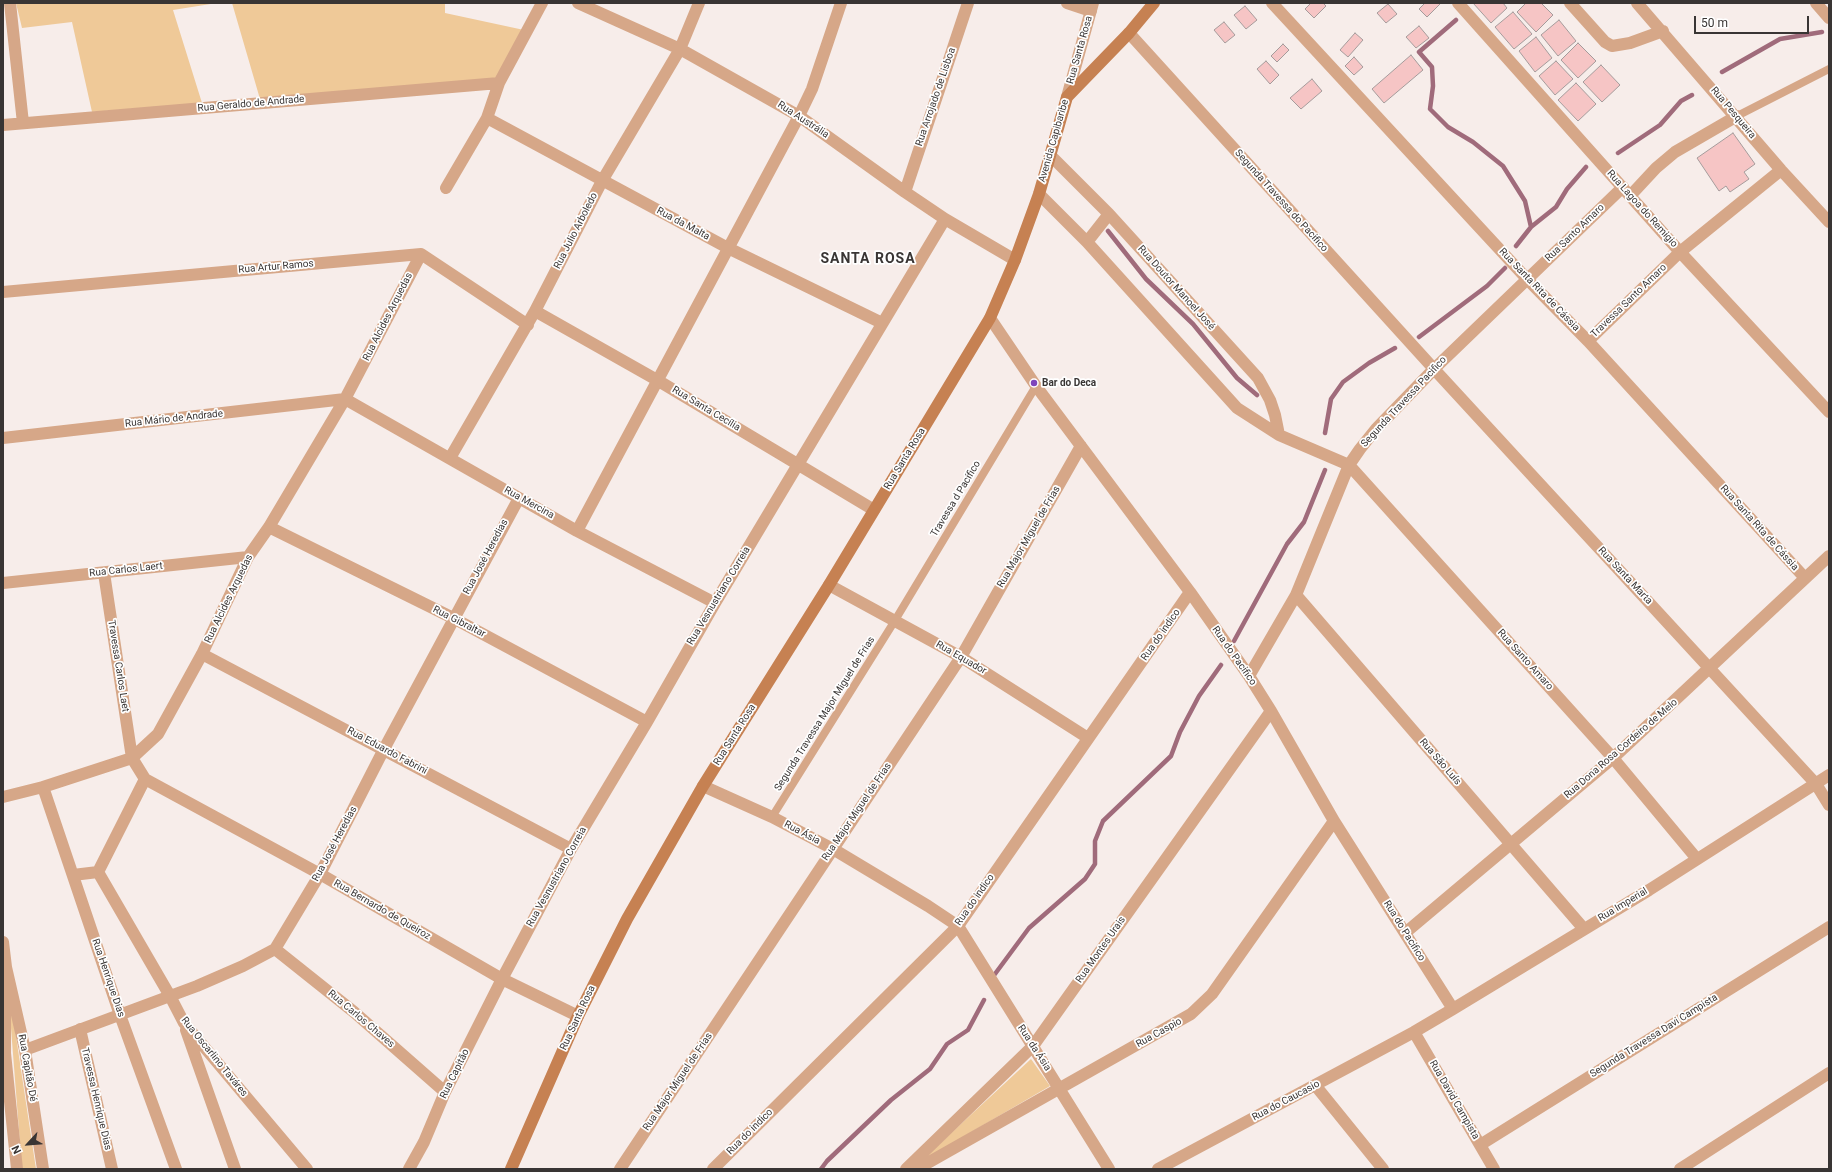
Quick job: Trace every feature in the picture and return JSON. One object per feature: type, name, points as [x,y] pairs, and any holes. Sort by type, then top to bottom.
[{"type":"street","points":[[10,3],[23,123]]},
{"type":"street","points":[[446,188],[487,118],[499,83],[542,3]]},
{"type":"street","name":"Rua Austrália","points":[[578,3],[680,49],[799,116],[904,192],[945,219],[1015,260]]},
{"type":"street","name":"Rua Julio Arboledo","points":[[450,458],[528,325],[602,181],[680,49],[699,3]]},
{"type":"street","points":[[577,530],[799,116],[812,89],[841,3]]},
{"type":"street","name":"Rua Arrojado de Lisboa","points":[[904,192],[968,3]]},
{"type":"street","points":[[1067,3],[1092,7]]},
{"type":"street","name":"Avenida Capibaribe","points":[[990,318],[1015,260],[1039,194],[1067,97],[1129,33],[1154,3]]},
{"type":"street","name":"Rua Santa Rita de Cássia","points":[[1272,3],[1527,279],[1588,341],[1805,578]]},
{"type":"street","name":"Rua Lagoa do Remigio","points":[[1458,3],[1680,252],[1829,412]]},
{"type":"street","points":[[1570,3],[1605,42],[1612,46],[1630,43],[1663,31]]},
{"type":"street","name":"Rua Pesqueira","points":[[1637,3],[1663,31],[1781,170],[1829,222]]},
{"type":"street","points":[[1816,3],[1829,18]]},
{"type":"street","name":"Rua Santa Rosa","points":[[1067,97],[1092,7]]},
{"type":"street","name":"Segunda Travessa do Pacifico","points":[[1129,33],[1434,369]]},
{"type":"street","name":"Rua Geraldo de Andrade","points":[[3,126],[23,123],[499,83]]},
{"type":"street","points":[[1626,192],[1675,152],[1736,116]]},
{"type":"street","name":"Rua da Malta","points":[[487,118],[728,248],[882,324]]},
{"type":"street","name":"Rua Doutor Manoel José","points":[[1050,155],[1109,214],[1258,378],[1270,400],[1279,435]]},
{"type":"street","name":"Travessa Santo Amaro","points":[[1588,341],[1680,252],[1781,170]]},
{"type":"street","name":"Rua Santo Amaro","points":[[1527,279],[1626,192]]},
{"type":"street","points":[[1039,194],[1087,242],[1237,408],[1279,435],[1349,465]]},
{"type":"street","points":[[1087,242],[1109,214]]},
{"type":"street","name":"Rua Vesnustriano Correia","points":[[502,979],[571,849],[647,722],[715,603],[945,219]]},
{"type":"street","points":[[421,254],[528,325]]},
{"type":"street","name":"Rua Artur Ramos","points":[[3,292],[421,254]]},
{"type":"street","name":"Rua Alcides Arquedas","points":[[3,797],[43,787],[132,758],[158,734],[202,654],[248,557],[269,526],[345,399],[421,254]]},
{"type":"street","name":"Segunda Travessa Pacifico","points":[[1249,676],[1296,595],[1349,465],[1376,429],[1434,369],[1527,279]]},
{"type":"street","name":"Rua Santa Cecília","points":[[535,311],[657,380],[874,510]]},
{"type":"street","name":"Rua Santa Rosa","points":[[511,1169],[578,1016],[627,919],[703,786],[829,585],[990,318]]},
{"type":"street","name":"Rua do Pacifico","points":[[990,318],[1036,386],[1190,592],[1249,676],[1271,711],[1334,821],[1453,1009]]},
{"type":"street","name":"Rua Santa Marta","points":[[1434,369],[1816,784],[1829,805]]},
{"type":"street","name":"Rua Mário de Andrade","points":[[3,438],[345,399]]},
{"type":"street","name":"Rua Mercina","points":[[345,399],[518,498],[715,603]]},
{"type":"street","name":"Rua Major Miguel de Frias","points":[[620,1169],[961,657],[1081,446]]},
{"type":"street","name":"Rua Santo Amaro","points":[[1349,465],[1613,758],[1697,859]]},
{"type":"street","name":"Rua José Heredias","points":[[275,949],[320,874],[384,749],[518,498]]},
{"type":"street","name":"Rua Gibraltar","points":[[269,526],[453,618],[647,722]]},
{"type":"street","name":"Rua Dona Rosa Cordeiro de Melo","points":[[1405,933],[1613,758],[1710,669],[1829,556]]},
{"type":"street","name":"Rua Carlos Laert","points":[[3,582],[104,573],[248,557]]},
{"type":"street","name":"Travessa Carlos Laet","points":[[104,573],[132,758]]},
{"type":"street","name":"Rua Equador","points":[[829,585],[894,622],[961,657],[1088,738]]},
{"type":"street","name":"Rua do indico","points":[[713,1169],[958,926],[1190,592]]},
{"type":"street","name":"Rua São Luís","points":[[1296,595],[1584,929]]},
{"type":"street","name":"Rua Eduardo Fabrini","points":[[202,654],[571,849]]},
{"type":"street","name":"Rua Montes Urais","points":[[906,1169],[1033,1046],[1271,711]]},
{"type":"street","name":"Rua Bernardo de Queiroz","points":[[132,758],[145,779],[320,874],[502,979],[578,1016]]},
{"type":"street","name":"Rua Imperial","points":[[1414,1032],[1649,890],[1829,775]]},
{"type":"street","points":[[73,875],[98,872],[145,779]]},
{"type":"street","name":"Rua Ásia","points":[[703,786],[772,817],[833,849],[928,906],[958,926]]},
{"type":"street","name":"Rua Henrique Dias","points":[[43,787],[120,1015],[176,1169]]},
{"type":"street","name":"Rua Caspio","points":[[917,1169],[1186,1018],[1212,994],[1334,821]]},
{"type":"street","name":"Rua Oscarlino Taváres","points":[[98,872],[184,1023],[308,1169]]},
{"type":"street","name":"Rua da Ásia","points":[[958,926],[1110,1169]]},
{"type":"street","name":"Segunda Travessa Davi Campista","points":[[1480,1145],[1829,927]]},
{"type":"street","name":"Rua Capitão Dé","points":[[3,942],[6,967],[25,1050],[42,1169]]},
{"type":"street","points":[[25,1050],[170,996],[243,966],[275,949]]},
{"type":"street","name":"Rua Carlos Chaves","points":[[275,949],[354,1012],[445,1092]]},
{"type":"street","name":"Rua Capitão Dé","points":[[6,967],[4,1053],[17,1169]]},
{"type":"street","name":"Rua Capitão","points":[[409,1169],[424,1142],[445,1092],[502,979]]},
{"type":"street","points":[[184,1023],[235,1169]]},
{"type":"street","name":"Travessa Henrique Dias","points":[[80,1029],[112,1169]]},
{"type":"street","name":"Rua David Campista","points":[[1414,1032],[1494,1169]]},
{"type":"street","name":"Rua do Caucasio","points":[[1158,1169],[1414,1032]]},
{"type":"street","points":[[1680,1169],[1829,1073]]},
{"type":"street","points":[[1315,1085],[1383,1169]]},
{"type":"lane","points":[[1736,116],[1829,69]]},
{"type":"lane","name":"Travessa d Pacífico","points":[[894,622],[1036,386]]},
{"type":"lane","name":"Segunda Travessa Major Miguel de Frias","points":[[772,817],[894,622]]},
{"type":"shaded area","points":[[16,3],[217,3],[173,10],[202,103],[92,112],[72,22],[22,28]]},
{"type":"shaded area","points":[[232,3],[445,3],[445,13],[524,30],[498,80],[260,99]]},
{"type":"shaded area","points":[[7,977],[36,1169],[22,1169]]},
{"type":"shaded area","points":[[1031,1059],[1050,1086],[920,1162]]},
{"type":"building","points":[[1311,3],[1323,3],[1326,6],[1314,18],[1305,9]]},
{"type":"building","points":[[1425,3],[1440,4],[1427,17],[1419,9]]},
{"type":"building","points":[[1473,3],[1503,3],[1507,8],[1491,23]]},
{"type":"building","points":[[1526,3],[1541,3],[1553,15],[1536,32],[1517,12]]},
{"type":"building","points":[[1388,4],[1397,14],[1386,23],[1377,13]]},
{"type":"building","points":[[1245,6],[1257,20],[1246,29],[1234,15]]},
{"type":"building","points":[[1513,12],[1532,34],[1514,49],[1495,27]]},
{"type":"building","points":[[1559,20],[1576,41],[1558,56],[1541,35]]},
{"type":"building","points":[[1224,22],[1235,35],[1225,43],[1214,30]]},
{"type":"building","points":[[1419,26],[1429,38],[1416,48],[1406,37]]},
{"type":"building","points":[[1355,33],[1363,40],[1348,57],[1340,50]]},
{"type":"building","points":[[1536,37],[1552,58],[1535,72],[1519,51]]},
{"type":"building","points":[[1578,43],[1596,61],[1578,78],[1561,60]]},
{"type":"building","points":[[1283,44],[1289,50],[1277,62],[1271,56]]},
{"type":"building","points":[[1411,55],[1423,70],[1384,103],[1372,89]]},
{"type":"building","points":[[1354,57],[1363,67],[1354,75],[1345,66]]},
{"type":"building","points":[[1266,61],[1279,75],[1270,84],[1257,69]]},
{"type":"building","points":[[1556,61],[1573,79],[1555,95],[1539,76]]},
{"type":"building","points":[[1601,65],[1620,85],[1602,102],[1583,82]]},
{"type":"building","points":[[1312,79],[1322,91],[1301,109],[1290,98]]},
{"type":"building","points":[[1576,83],[1596,104],[1578,121],[1558,100]]},
{"type":"building","points":[[1733,133],[1755,164],[1744,172],[1749,179],[1730,192],[1726,186],[1719,191],[1697,158]]},
{"type":"waterway","points":[[1456,20],[1419,52],[1432,67],[1433,86],[1430,109],[1448,127],[1473,142],[1503,166],[1525,201],[1531,227]]},
{"type":"waterway","points":[[1722,72],[1780,39],[1822,32]]},
{"type":"waterway","points":[[1618,153],[1660,125],[1681,101],[1692,95]]},
{"type":"waterway","points":[[1516,246],[1531,227],[1556,207],[1567,189],[1586,167]]},
{"type":"waterway","points":[[1108,231],[1146,279],[1193,324],[1237,378],[1257,395]]},
{"type":"waterway","points":[[1419,337],[1487,286],[1505,268]]},
{"type":"waterway","points":[[1325,433],[1331,399],[1343,382],[1369,363],[1395,348]]},
{"type":"waterway","points":[[1234,641],[1287,544],[1304,522],[1325,470]]},
{"type":"waterway","points":[[992,978],[1029,928],[1085,879],[1095,864],[1095,841],[1103,821],[1171,756],[1180,732],[1199,696],[1221,665]]},
{"type":"waterway","points":[[821,1169],[827,1161],[891,1100],[930,1069],[947,1044],[968,1030],[984,1000]]},
{"type":"place","name":"Bar do Deca","points":[[1034,383]]},
{"type":"district","name":"SANTA ROSA","points":[[868,259]]}]
